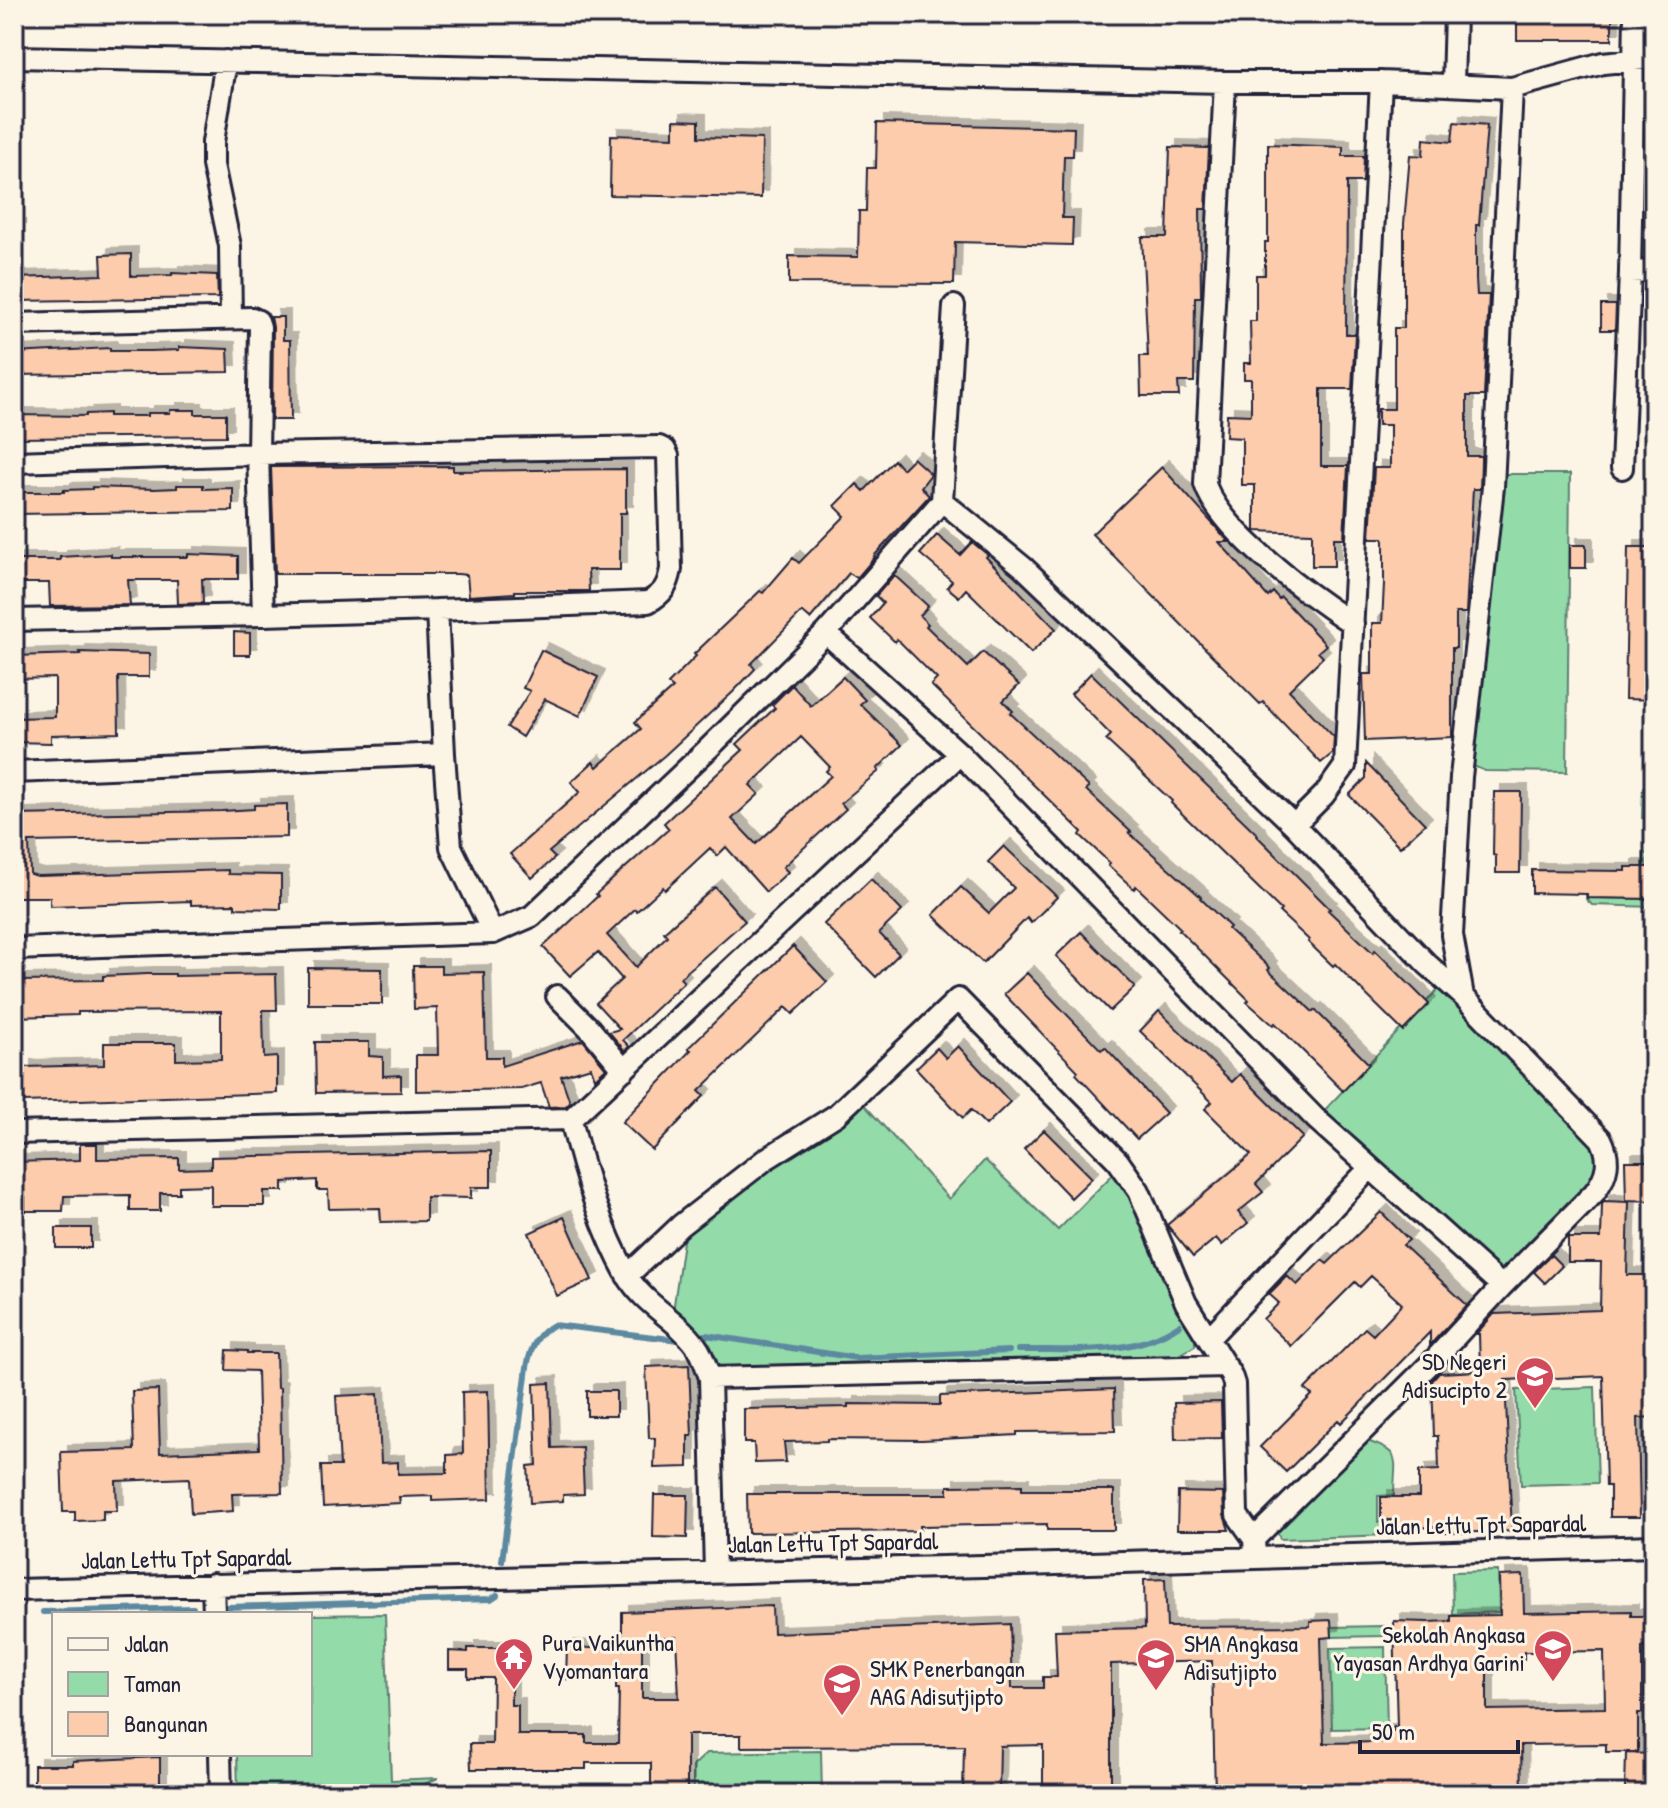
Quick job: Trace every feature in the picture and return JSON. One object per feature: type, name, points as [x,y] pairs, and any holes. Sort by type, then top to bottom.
[{"type":"street","points":[[1453,84],[1455,14]]},
{"type":"street","points":[[1622,468],[1630,272],[1644,59],[1635,14]]},
{"type":"street","points":[[14,57],[1225,82],[1381,82],[1512,88],[1603,63],[1644,59]]},
{"type":"street","points":[[226,61],[213,142],[213,165],[230,246],[231,318]]},
{"type":"street","points":[[1225,82],[1205,484],[1210,500],[1280,572],[1353,624]]},
{"type":"street","points":[[1294,825],[1324,795],[1345,766],[1381,82]]},
{"type":"street","points":[[1463,996],[1452,935],[1461,777],[1493,487],[1512,88]]},
{"type":"street","points":[[1630,272],[1654,271]]},
{"type":"street","points":[[14,949],[493,933],[532,916],[826,633],[942,501],[954,306]]},
{"type":"street","points":[[14,324],[231,318],[258,321],[263,615]]},
{"type":"street","points":[[14,462],[659,447],[668,456],[671,569],[669,585],[658,597],[648,602],[14,620]]},
{"type":"street","points":[[627,1276],[681,1225],[766,1159],[836,1115],[958,999],[1129,1174],[1139,1191],[1186,1303],[1234,1384],[1237,1515],[1254,1548],[1594,1193],[1608,1167],[1607,1152],[1601,1139],[1294,825],[1023,567],[942,501]]},
{"type":"street","points":[[437,610],[451,847],[493,933]]},
{"type":"street","points":[[826,633],[960,754],[1316,1119],[1502,1286]]},
{"type":"street","points":[[14,772],[444,754]]},
{"type":"street","points":[[14,1133],[571,1119],[960,754]]},
{"type":"street","points":[[557,996],[624,1070]]},
{"type":"street","points":[[571,1119],[589,1187],[627,1276],[652,1305],[690,1338],[705,1362],[710,1378],[715,1572]]},
{"type":"street","points":[[1209,1338],[1370,1168]]},
{"type":"street","points":[[710,1378],[1226,1366]]},
{"type":"street","name":"Jalan Lettu Tpt Sapardal","points":[[14,1590],[1023,1565],[1254,1548],[1654,1546]]},
{"type":"street","points":[[213,1584],[214,1612]]},
{"type":"street","points":[[220,1756],[221,1794]]},
{"type":"green space","points":[[1487,474],[1570,474],[1567,772],[1485,771],[1471,765]]},
{"type":"green space","points":[[1643,787],[1654,787],[1654,819],[1642,818]]},
{"type":"green space","points":[[1644,854],[1652,854],[1651,893],[1654,893],[1654,907],[1592,905],[1586,899],[1586,894],[1588,898],[1644,899]]},
{"type":"green space","points":[[1440,987],[1592,1141],[1599,1158],[1594,1177],[1509,1266],[1500,1271],[1495,1270],[1322,1113]]},
{"type":"green space","points":[[860,1100],[949,1199],[985,1160],[1058,1230],[1116,1171],[1124,1181],[1195,1334],[1195,1346],[1172,1359],[723,1370],[718,1367],[696,1330],[673,1312],[684,1234]]},
{"type":"green space","points":[[1595,1387],[1598,1483],[1521,1485],[1516,1390]]},
{"type":"green space","points":[[1367,1441],[1387,1449],[1394,1459],[1394,1495],[1378,1496],[1378,1522],[1389,1522],[1389,1535],[1280,1539],[1278,1524]]},
{"type":"green space","points":[[1498,1571],[1499,1612],[1453,1614],[1452,1572]]},
{"type":"green space","points":[[385,1614],[391,1780],[438,1778],[402,1794],[238,1794],[237,1756],[312,1756],[312,1615]]},
{"type":"green space","points":[[1384,1626],[1384,1636],[1332,1637],[1331,1627]]},
{"type":"green space","points":[[1385,1647],[1387,1728],[1332,1729],[1330,1648]]},
{"type":"green space","points":[[821,1751],[822,1794],[693,1794],[693,1766],[707,1753]]},
{"type":"building","points":[[1517,14],[1612,14],[1612,40],[1517,40]]},
{"type":"building","points":[[674,120],[699,121],[699,137],[762,139],[761,198],[610,195],[611,135],[674,137]]},
{"type":"building","points":[[1454,122],[1487,125],[1479,225],[1476,225],[1476,279],[1477,295],[1489,295],[1484,396],[1467,396],[1467,456],[1481,456],[1480,489],[1473,489],[1466,613],[1456,613],[1456,648],[1452,648],[1452,737],[1365,741],[1363,674],[1372,674],[1372,623],[1382,623],[1384,584],[1384,540],[1370,538],[1374,468],[1390,468],[1390,425],[1378,425],[1378,409],[1394,409],[1394,328],[1404,328],[1404,224],[1410,155],[1423,156],[1424,139],[1452,142]]},
{"type":"building","points":[[877,123],[1074,128],[1073,156],[1064,156],[1062,218],[1073,218],[1072,245],[955,242],[954,284],[789,283],[789,256],[858,257],[859,211],[866,211],[867,168],[876,168]]},
{"type":"building","points":[[1268,144],[1343,147],[1343,156],[1364,156],[1363,182],[1347,182],[1346,334],[1355,334],[1352,389],[1321,389],[1321,466],[1348,466],[1344,538],[1334,538],[1334,566],[1312,566],[1312,533],[1255,531],[1255,485],[1242,485],[1242,438],[1226,437],[1227,414],[1251,415],[1251,379],[1244,379],[1244,363],[1251,363],[1250,321],[1256,321],[1256,275],[1265,275]]},
{"type":"building","points":[[1170,147],[1209,148],[1206,209],[1200,209],[1201,297],[1195,297],[1194,382],[1178,382],[1179,396],[1141,396],[1140,356],[1148,356],[1142,237],[1167,237]]},
{"type":"building","points":[[131,254],[131,276],[172,273],[217,275],[218,298],[14,301],[14,278],[102,275],[101,255]]},
{"type":"building","points":[[1601,305],[1616,305],[1615,330],[1601,330]]},
{"type":"building","points":[[271,317],[283,317],[283,340],[290,340],[291,420],[272,420]]},
{"type":"building","points":[[179,347],[228,349],[229,372],[14,375],[14,353],[110,348],[110,351],[179,350]]},
{"type":"building","points":[[170,410],[226,414],[226,436],[14,438],[14,415],[86,416],[109,413],[109,416],[147,416],[147,413],[170,413]]},
{"type":"building","points":[[913,458],[931,474],[921,487],[929,496],[857,578],[849,573],[810,619],[802,612],[751,664],[755,669],[733,692],[665,755],[549,852],[555,858],[532,878],[510,854],[580,792],[571,782],[593,762],[597,767],[641,729],[635,722],[673,688],[668,684],[696,656],[694,654],[760,591],[763,593],[793,558],[799,563],[845,516],[835,506],[857,484],[864,491],[894,460],[902,469]]},
{"type":"building","points":[[453,466],[453,471],[626,469],[626,513],[620,513],[620,570],[588,570],[589,591],[515,591],[469,596],[467,575],[275,574],[271,467]]},
{"type":"building","points":[[1162,467],[1229,542],[1219,542],[1268,597],[1273,592],[1279,599],[1281,597],[1326,645],[1318,652],[1323,657],[1289,690],[1334,737],[1333,753],[1321,763],[1092,534]]},
{"type":"building","points":[[177,485],[203,485],[203,489],[233,488],[233,511],[14,514],[14,492],[64,492],[92,487],[154,489],[177,488]]},
{"type":"building","points":[[937,535],[960,555],[972,542],[988,555],[986,557],[1056,629],[1031,653],[966,589],[959,597],[947,587],[952,581],[920,554]]},
{"type":"building","points":[[1570,545],[1586,545],[1586,568],[1570,568]]},
{"type":"building","points":[[1628,547],[1654,547],[1654,700],[1625,699]]},
{"type":"building","points":[[111,554],[111,557],[238,556],[238,579],[202,579],[203,603],[178,604],[177,580],[128,580],[130,605],[50,606],[49,583],[14,583],[14,560],[60,560],[60,557]]},
{"type":"building","points":[[894,575],[928,606],[920,616],[928,624],[926,626],[968,667],[983,652],[1019,685],[1003,701],[1013,711],[1010,713],[1089,787],[1086,790],[1129,833],[1201,897],[1230,927],[1228,929],[1270,968],[1268,970],[1313,1012],[1315,1010],[1369,1064],[1343,1091],[1275,1023],[1273,1025],[1247,1002],[1249,1000],[1181,929],[1136,886],[1134,889],[1108,865],[1110,863],[1080,835],[1082,832],[931,685],[937,679],[897,639],[895,642],[870,618],[883,603],[876,596]]},
{"type":"building","points":[[234,632],[250,633],[250,655],[234,655]]},
{"type":"building","points":[[541,650],[598,677],[580,716],[545,699],[522,737],[507,727],[530,691],[523,688]]},
{"type":"building","points":[[79,652],[149,654],[149,677],[118,677],[119,733],[51,735],[51,743],[14,742],[14,718],[55,717],[55,678],[14,679],[14,656]]},
{"type":"building","points":[[1091,673],[1258,835],[1328,910],[1373,953],[1375,950],[1429,1004],[1403,1031],[1335,964],[1333,966],[1308,942],[1279,912],[1281,910],[1172,801],[1106,740],[1111,735],[1071,694]]},
{"type":"building","points":[[843,677],[865,700],[860,704],[902,745],[877,769],[879,771],[841,803],[846,809],[783,867],[788,872],[766,892],[726,847],[717,856],[710,848],[665,890],[663,887],[607,935],[636,967],[667,936],[664,932],[715,887],[745,921],[680,978],[684,982],[623,1040],[629,1046],[625,1051],[609,1032],[620,1029],[596,1003],[622,979],[598,952],[570,976],[543,947],[598,896],[596,894],[669,829],[664,823],[743,750],[737,744],[775,708],[772,705],[792,685],[811,706]],"holes":[[[801,737],[830,767],[826,771],[831,776],[756,844],[732,819],[759,794],[750,785]]]},
{"type":"building","points":[[1366,763],[1425,824],[1400,847],[1349,795],[1366,778]]},
{"type":"building","points":[[1494,792],[1521,792],[1520,873],[1496,873],[1496,856],[1493,855]]},
{"type":"building","points":[[287,804],[287,837],[29,842],[30,874],[38,876],[228,870],[228,874],[281,875],[281,909],[235,908],[235,904],[191,905],[191,901],[50,906],[50,897],[14,897],[14,815],[222,811],[254,809],[254,805]]},
{"type":"building","points":[[1004,846],[1057,897],[1031,923],[1027,918],[983,963],[933,915],[961,887],[989,913],[1014,888],[988,862]]},
{"type":"building","points":[[1626,867],[1654,867],[1654,899],[1532,893],[1532,870],[1626,871]]},
{"type":"building","points":[[871,879],[902,911],[879,933],[899,954],[876,977],[824,924]]},
{"type":"building","points":[[1081,932],[1135,987],[1110,1011],[1056,956]]},
{"type":"building","points":[[793,946],[827,982],[793,1014],[786,1007],[699,1091],[704,1096],[652,1150],[622,1122],[691,1050],[688,1048]]},
{"type":"building","points":[[413,966],[441,966],[441,973],[484,972],[486,1057],[502,1057],[502,1066],[583,1040],[606,1068],[595,1078],[591,1067],[561,1076],[570,1102],[566,1106],[549,1107],[541,1083],[521,1089],[416,1091],[416,1055],[438,1055],[437,1008],[414,1009]]},
{"type":"building","points":[[308,968],[382,969],[382,1004],[308,1004]]},
{"type":"building","points":[[1027,973],[1101,1050],[1105,1047],[1166,1113],[1137,1139],[1076,1074],[1078,1071],[1004,994]]},
{"type":"building","points":[[276,974],[277,1010],[263,1010],[264,1058],[277,1057],[277,1093],[24,1102],[24,1067],[104,1065],[104,1043],[176,1043],[176,1060],[221,1059],[221,1011],[78,1012],[78,1015],[14,1017],[14,981],[103,980],[103,976]]},
{"type":"building","points":[[1159,1011],[1232,1082],[1240,1074],[1303,1137],[1256,1184],[1263,1192],[1238,1212],[1248,1223],[1222,1245],[1216,1238],[1193,1257],[1167,1225],[1251,1155],[1205,1109],[1212,1102],[1140,1031]]},
{"type":"building","points":[[315,1042],[369,1042],[369,1056],[383,1057],[383,1076],[401,1075],[401,1092],[316,1093]]},
{"type":"building","points":[[958,1046],[1010,1102],[986,1125],[971,1110],[963,1118],[916,1068],[937,1048],[946,1058]]},
{"type":"building","points":[[1044,1130],[1092,1178],[1071,1198],[1024,1149]]},
{"type":"building","points":[[80,1144],[97,1144],[97,1159],[179,1158],[179,1169],[211,1168],[211,1157],[491,1151],[491,1187],[471,1187],[471,1198],[426,1197],[426,1221],[381,1222],[380,1208],[329,1209],[328,1190],[317,1190],[317,1180],[283,1182],[283,1191],[264,1191],[264,1206],[211,1206],[211,1185],[179,1186],[179,1193],[160,1193],[160,1211],[130,1211],[130,1195],[64,1196],[63,1211],[25,1211],[25,1197],[14,1197],[14,1162],[80,1160]]},
{"type":"building","points":[[1625,1161],[1654,1161],[1654,1201],[1626,1200]]},
{"type":"building","points":[[1604,1201],[1629,1202],[1627,1275],[1654,1275],[1654,1417],[1638,1418],[1640,1517],[1610,1517],[1610,1486],[1606,1486],[1603,1376],[1505,1380],[1512,1531],[1446,1533],[1446,1527],[1392,1528],[1391,1520],[1381,1520],[1381,1497],[1419,1497],[1419,1471],[1439,1470],[1432,1381],[1439,1373],[1480,1371],[1479,1334],[1476,1334],[1494,1314],[1600,1310],[1601,1262],[1568,1262],[1568,1238],[1601,1238]]},
{"type":"building","points":[[1381,1212],[1409,1240],[1403,1245],[1467,1305],[1430,1345],[1430,1332],[1341,1423],[1338,1420],[1286,1472],[1260,1447],[1312,1395],[1305,1389],[1365,1328],[1373,1335],[1402,1304],[1371,1276],[1360,1287],[1355,1282],[1291,1346],[1263,1319],[1279,1303],[1269,1294],[1287,1276],[1297,1285],[1322,1260],[1327,1264]]},
{"type":"building","points":[[564,1217],[592,1280],[557,1296],[529,1233]]},
{"type":"building","points":[[56,1228],[91,1228],[91,1248],[56,1248]]},
{"type":"building","points":[[1551,1255],[1562,1266],[1545,1283],[1534,1272]]},
{"type":"building","points":[[227,1350],[276,1353],[277,1388],[280,1388],[282,1493],[232,1494],[233,1511],[191,1514],[189,1478],[116,1481],[117,1511],[103,1511],[103,1520],[75,1521],[75,1512],[63,1512],[61,1452],[134,1450],[132,1391],[158,1390],[160,1453],[259,1449],[257,1371],[226,1370]]},
{"type":"building","points":[[689,1365],[692,1436],[688,1436],[688,1467],[654,1468],[655,1438],[649,1438],[646,1367]]},
{"type":"building","points":[[550,1383],[552,1448],[582,1447],[584,1494],[563,1495],[563,1501],[530,1503],[528,1466],[537,1465],[534,1384]]},
{"type":"building","points":[[1114,1389],[1115,1431],[1017,1432],[1017,1435],[922,1440],[784,1442],[786,1462],[755,1463],[754,1443],[744,1443],[744,1409],[848,1407],[848,1404],[940,1405],[940,1396]]},
{"type":"building","points":[[488,1391],[490,1499],[432,1501],[432,1496],[399,1497],[400,1503],[323,1507],[321,1466],[340,1466],[336,1396],[378,1394],[381,1463],[398,1462],[398,1474],[447,1473],[447,1455],[463,1454],[462,1392]]},
{"type":"building","points":[[587,1391],[616,1391],[616,1416],[587,1416]]},
{"type":"building","points":[[1221,1402],[1222,1438],[1175,1439],[1174,1403]]},
{"type":"building","points":[[1022,1485],[1022,1490],[1114,1490],[1114,1530],[1047,1530],[1047,1524],[920,1526],[920,1531],[748,1533],[747,1494],[948,1494],[948,1486]]},
{"type":"building","points":[[1178,1492],[1223,1493],[1224,1515],[1229,1530],[1177,1530]]},
{"type":"building","points":[[654,1495],[688,1495],[687,1538],[653,1537]]},
{"type":"building","points":[[1523,1575],[1524,1613],[1631,1611],[1631,1616],[1654,1616],[1654,1647],[1642,1647],[1642,1713],[1638,1713],[1638,1752],[1606,1752],[1606,1744],[1521,1745],[1522,1794],[1291,1794],[1291,1788],[1257,1789],[1258,1794],[1215,1794],[1212,1661],[1111,1664],[1111,1794],[1043,1794],[1043,1745],[1000,1746],[999,1794],[963,1794],[964,1746],[741,1747],[741,1735],[687,1735],[687,1794],[651,1794],[651,1763],[586,1763],[586,1769],[471,1769],[470,1744],[492,1744],[493,1678],[468,1678],[468,1669],[449,1669],[449,1651],[511,1648],[511,1705],[518,1705],[518,1735],[586,1735],[586,1743],[618,1743],[619,1689],[616,1689],[616,1680],[566,1679],[567,1647],[616,1649],[616,1639],[622,1639],[622,1612],[772,1606],[773,1633],[1010,1624],[1012,1688],[1043,1688],[1043,1677],[1057,1677],[1055,1630],[1145,1628],[1144,1580],[1165,1579],[1167,1627],[1310,1626],[1310,1621],[1331,1620],[1332,1637],[1321,1638],[1324,1743],[1382,1742],[1382,1731],[1393,1731],[1393,1727],[1397,1727],[1394,1621],[1451,1621],[1451,1616],[1500,1615],[1499,1576]],"holes":[[[676,1637],[679,1698],[642,1698],[642,1638]],[[1604,1651],[1605,1708],[1487,1710],[1487,1660],[1524,1659],[1524,1652]]]},
{"type":"building","points":[[1626,1753],[1654,1754],[1654,1792],[1625,1791]]},
{"type":"building","points":[[160,1757],[160,1794],[34,1794],[34,1765],[73,1765],[73,1761]]},
{"type":"waterway","points":[[502,1561],[527,1367],[532,1348],[539,1337],[554,1325],[679,1340]]},
{"type":"waterway","points":[[1018,1350],[1122,1347],[1161,1335],[1179,1325]]},
{"type":"waterway","points":[[698,1337],[706,1335],[857,1358],[1009,1351]]},
{"type":"waterway","points":[[228,1607],[491,1599],[497,1595]]},
{"type":"waterway","points":[[43,1612],[193,1608]]},
{"type":"place","name":"SD Negeri Adisucipto 2","points":[[1535,1410]]},
{"type":"place","name":"Sekolah Angkasa Yayasan Ardhya Garini","points":[[1553,1683]]},
{"type":"place","name":"Pura Vaikuntha Vyomantara","points":[[514,1691]]},
{"type":"place","name":"SMA Angkasa Adisutjipto","points":[[1156,1692]]},
{"type":"place","name":"SMK Penerbangan AAG Adisutjipto","points":[[842,1717]]}]
